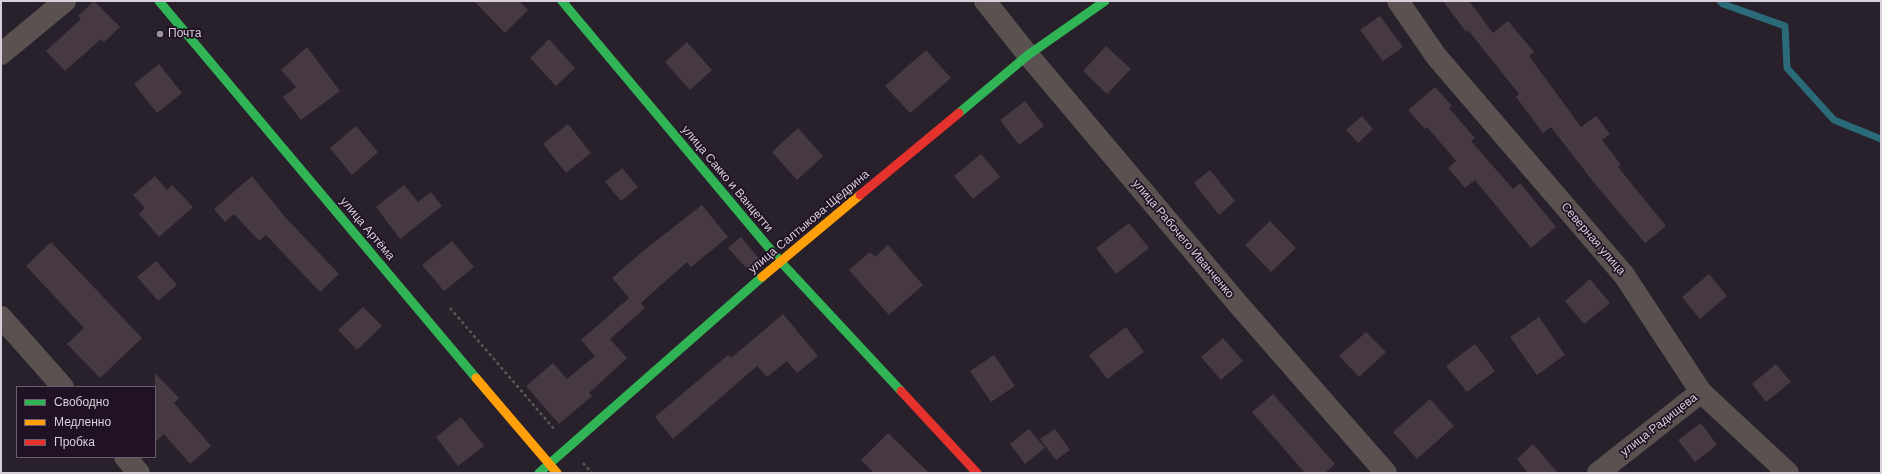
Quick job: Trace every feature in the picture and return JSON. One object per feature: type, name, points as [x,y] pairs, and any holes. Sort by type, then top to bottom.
[{"type":"street","points":[[1,54],[65,1]]},
{"type":"street","name":"улица Артёма","points":[[159,1],[557,473]]},
{"type":"street","name":"улица Сакко и Ванцетти","points":[[562,1],[780,261],[977,473]]},
{"type":"street","name":"улица Рабочего Иванченко","points":[[985,1],[1028,55],[1238,304],[1386,473]]},
{"type":"street","name":"улица Салтыкова-Щедрина","points":[[539,473],[780,261],[1028,55],[1105,1]]},
{"type":"street","name":"Северная улица","points":[[1398,1],[1436,56],[1624,275],[1701,392],[1788,473]]},
{"type":"street","points":[[1,317],[62,386]]},
{"type":"street","name":"улица Радищева","points":[[1598,473],[1701,392]]},
{"type":"street","points":[[126,458],[140,473]]},
{"type":"building","points":[[94,1],[120,27],[104,42],[101,39],[65,71],[46,51],[81,19],[78,16]]},
{"type":"building","points":[[474,1],[519,1],[528,10],[505,33]]},
{"type":"building","points":[[1443,1],[1469,1],[1493,33],[1508,21],[1534,52],[1529,56],[1581,127],[1596,116],[1610,134],[1602,140],[1621,165],[1618,167],[1666,226],[1645,243],[1595,184],[1551,127],[1543,133],[1516,97],[1519,94],[1468,30],[1466,32]]},
{"type":"building","points":[[1380,16],[1403,47],[1383,61],[1360,30]]},
{"type":"building","points":[[549,39],[575,68],[556,86],[530,58]]},
{"type":"building","points":[[687,42],[712,70],[690,90],[665,62]]},
{"type":"building","points":[[1106,46],[1131,69],[1107,94],[1083,71]]},
{"type":"building","points":[[307,47],[340,91],[301,120],[283,97],[296,87],[281,70]]},
{"type":"building","points":[[926,50],[951,78],[910,113],[885,86]]},
{"type":"building","points":[[159,64],[182,93],[157,113],[134,84]]},
{"type":"building","points":[[1435,87],[1452,106],[1449,108],[1475,138],[1471,141],[1513,189],[1520,183],[1556,227],[1531,248],[1475,180],[1465,188],[1448,168],[1456,161],[1427,127],[1425,129],[1408,110]]},
{"type":"building","points":[[1025,101],[1044,126],[1019,145],[1000,120]]},
{"type":"building","points":[[1362,116],[1373,129],[1358,143],[1346,130]]},
{"type":"building","points":[[568,124],[591,153],[566,173],[543,144]]},
{"type":"building","points":[[356,126],[378,152],[352,175],[330,148]]},
{"type":"building","points":[[798,128],[823,156],[797,180],[772,152]]},
{"type":"building","points":[[981,154],[1000,177],[973,199],[954,176]]},
{"type":"building","points":[[622,168],[638,187],[621,201],[605,182]]},
{"type":"building","points":[[1210,170],[1235,201],[1219,215],[1194,183]]},
{"type":"building","points":[[155,176],[167,190],[172,185],[193,207],[159,237],[139,214],[145,208],[133,195]]},
{"type":"building","points":[[252,176],[285,217],[339,274],[320,292],[266,235],[259,241],[234,214],[225,222],[214,209]]},
{"type":"building","points":[[404,185],[418,202],[431,192],[442,206],[400,239],[376,207]]},
{"type":"building","points":[[702,205],[728,237],[691,267],[687,262],[641,303],[645,308],[610,339],[627,358],[589,393],[592,396],[559,424],[526,386],[553,363],[567,379],[595,356],[581,340],[629,298],[612,278],[643,251]]},
{"type":"building","points":[[1270,221],[1296,248],[1271,272],[1245,245]]},
{"type":"building","points":[[1129,223],[1149,248],[1116,274],[1096,248]]},
{"type":"building","points":[[741,237],[761,261],[749,271],[728,248]]},
{"type":"building","points":[[452,241],[474,267],[444,291],[422,265]]},
{"type":"building","points":[[51,242],[142,338],[100,378],[67,344],[84,328],[26,266]]},
{"type":"building","points":[[888,245],[923,285],[889,315],[849,270],[870,252],[875,257]]},
{"type":"building","points":[[156,261],[177,285],[158,301],[137,277]]},
{"type":"building","points":[[1709,274],[1727,296],[1700,319],[1682,297]]},
{"type":"building","points":[[1590,279],[1610,303],[1584,324],[1565,301]]},
{"type":"building","points":[[363,307],[382,326],[357,350],[338,330]]},
{"type":"building","points":[[783,314],[818,356],[797,373],[787,361],[767,377],[757,366],[673,439],[655,417],[728,355],[731,358]]},
{"type":"building","points":[[1539,317],[1565,355],[1537,375],[1510,337]]},
{"type":"building","points":[[1126,327],[1144,352],[1107,379],[1089,355]]},
{"type":"building","points":[[1366,332],[1386,352],[1359,377],[1339,356]]},
{"type":"building","points":[[1223,338],[1243,361],[1221,380],[1201,357]]},
{"type":"building","points":[[1475,344],[1495,371],[1467,392],[1446,366]]},
{"type":"building","points":[[994,355],[1015,386],[991,402],[970,371]]},
{"type":"building","points":[[1776,364],[1791,382],[1766,402],[1752,384]]},
{"type":"building","points":[[155,373],[179,398],[174,403],[211,446],[190,464],[164,434],[156,441]]},
{"type":"building","points":[[1273,394],[1335,464],[1325,473],[1305,473],[1252,412]]},
{"type":"building","points":[[1430,399],[1454,426],[1417,459],[1393,432]]},
{"type":"building","points":[[461,417],[484,446],[458,466],[436,437]]},
{"type":"building","points":[[1701,423],[1717,445],[1695,462],[1678,440]]},
{"type":"building","points":[[1029,429],[1045,448],[1025,464],[1010,444]]},
{"type":"building","points":[[1055,429],[1070,450],[1056,460],[1040,439]]},
{"type":"building","points":[[888,433],[929,473],[874,473],[861,460]]},
{"type":"building","points":[[1533,444],[1558,473],[1528,473],[1517,459]]},
{"type":"waterway","points":[[1720,1],[1723,4],[1785,26],[1787,68],[1834,120],[1881,139]]},
{"type":"traffic: fast","points":[[159,1],[476,378]]},
{"type":"traffic: fast","points":[[562,1],[780,261],[901,391]]},
{"type":"traffic: fast","points":[[959,113],[1028,55],[1105,1]]},
{"type":"traffic: fast","points":[[539,473],[762,277]]},
{"type":"traffic: slow","points":[[762,277],[860,195]]},
{"type":"traffic: slow","points":[[476,378],[557,473]]},
{"type":"traffic: jam","points":[[860,195],[959,113]]},
{"type":"traffic: jam","points":[[901,391],[977,473]]},
{"type":"place","name":"Почта","points":[[160,34]]}]
